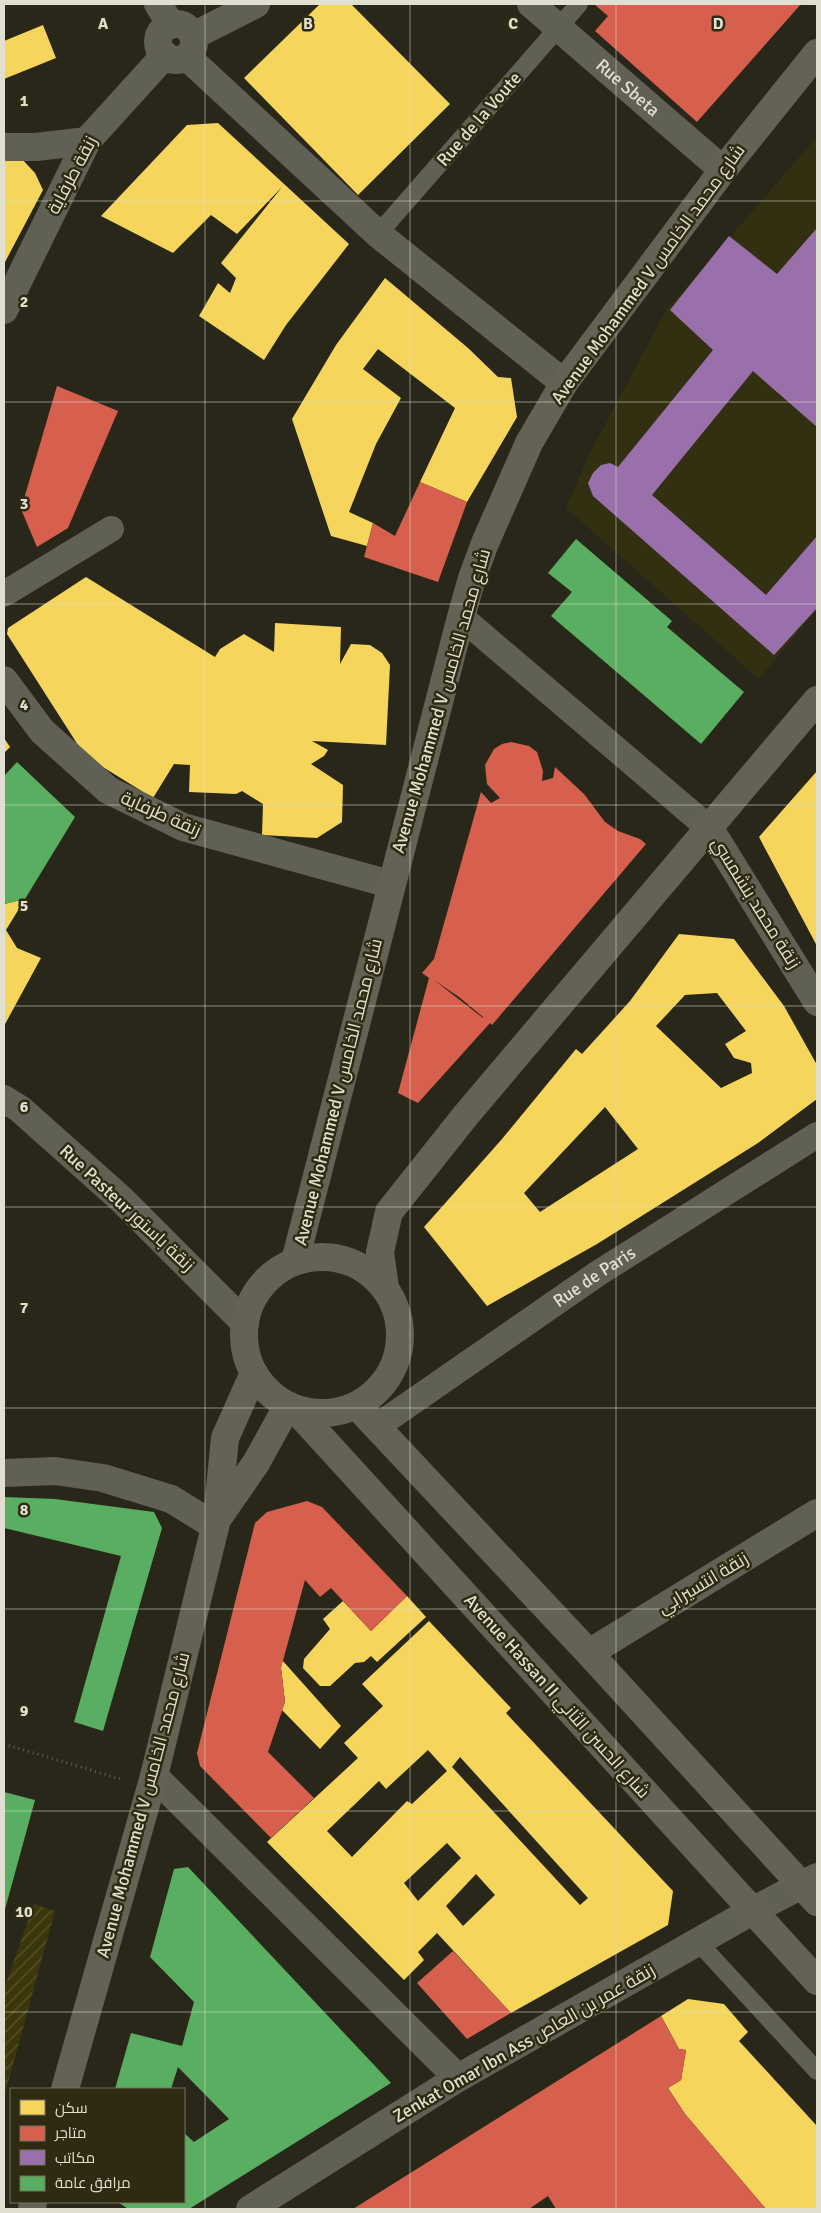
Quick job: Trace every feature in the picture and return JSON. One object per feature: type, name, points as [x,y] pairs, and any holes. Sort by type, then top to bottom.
[{"type":"main road","name":"Avenue Mohammed V شارع محمد الخامس","points":[[295,1261],[390,884],[461,617],[472,578],[489,534],[529,443],[564,383],[723,170],[817,52]]},
{"type":"main road","points":[[385,1288],[380,1252],[389,1212],[466,1115],[816,704]]},
{"type":"main road","points":[[322,1256],[346,1260],[367,1271],[385,1288],[395,1305],[400,1324],[400,1344],[396,1363],[386,1381],[373,1396],[357,1406],[337,1413],[317,1414],[279,1401],[263,1387],[254,1373],[244,1342],[245,1323],[250,1304],[262,1285],[278,1270],[295,1261],[322,1256]]},
{"type":"main road","name":"Avenue Mohammed V شارع محمد الخامس","points":[[65,2088],[152,1781],[216,1522],[224,1438],[254,1373]]},
{"type":"main road","points":[[357,1406],[812,1888]]},
{"type":"main road","name":"Avenue Mohammed V شارع محمد الخامس","points":[[216,1522],[292,1407]]},
{"type":"main road","name":"Avenue Hassan II شارع الحسن الثاني","points":[[292,1407],[817,1981]]},
{"type":"street","points":[[256,4],[175,35],[378,234],[564,383]]},
{"type":"street","name":"Rue Sbeta","points":[[531,4],[723,170]]},
{"type":"street","name":"زنقة طرفاية","points":[[4,310],[86,141],[175,35]]},
{"type":"street","points":[[4,147],[36,148],[86,141]]},
{"type":"street","points":[[4,594],[111,529]]},
{"type":"street","points":[[461,617],[710,829]]},
{"type":"street","name":"زنقة طرفاية","points":[[4,680],[42,731],[108,790],[183,827],[390,884]]},
{"type":"street","name":"زنقة محمد بنشمسي","points":[[710,829],[817,1002]]},
{"type":"street","name":"Rue Pasteur زنقة باستور","points":[[4,1099],[20,1109],[120,1199],[245,1323]]},
{"type":"street","name":"Rue de Paris","points":[[376,1428],[596,1274],[817,1135]]},
{"type":"street","points":[[4,1473],[55,1471],[103,1478],[171,1498],[216,1522]]},
{"type":"street","name":"زنقة انتسيرابي","points":[[589,1653],[817,1513]]},
{"type":"street","points":[[152,1781],[458,2078]]},
{"type":"street","name":"Zenkat Omar Ibn Ass زنقة عمر بن العاص","points":[[250,2209],[458,2078],[752,1911],[812,1888]]},
{"type":"lane","name":"Rue de la Voute","points":[[378,234],[579,4]]},
{"type":"lane","points":[[698,1942],[817,2071]]},
{"type":"path","points":[[4,1744],[152,1781]]},
{"type":"shaded area","points":[[817,137],[817,609],[759,679],[566,508],[590,453],[667,309]]},
{"type":"shaded area","points":[[34,1904],[55,1911],[4,2097],[4,1989]]},
{"type":"building: سكن","points":[[320,4],[351,4],[450,104],[358,195],[244,78]]},
{"type":"building: سكن","points":[[43,25],[56,58],[4,79],[4,41]]},
{"type":"building: سكن","points":[[218,123],[349,244],[286,325],[264,360],[199,316],[218,283],[230,293],[236,278],[221,263],[282,187],[237,234],[211,215],[173,253],[101,216],[187,125]]},
{"type":"building: سكن","points":[[4,153],[20,157],[35,173],[43,190],[4,264]]},
{"type":"building: سكن","points":[[385,278],[468,348],[498,377],[511,378],[517,417],[467,502],[420,482],[455,408],[378,349],[363,369],[401,398],[376,444],[349,512],[373,523],[367,546],[331,536],[292,419],[336,345]]},
{"type":"building: سكن","points":[[86,577],[215,657],[220,649],[244,634],[274,652],[275,623],[341,627],[340,664],[351,644],[370,645],[382,653],[390,665],[386,745],[312,741],[328,750],[324,756],[311,764],[343,785],[342,822],[317,838],[262,835],[263,804],[242,791],[236,794],[189,792],[190,765],[174,764],[153,798],[85,756],[7,634],[8,628]]},
{"type":"building: سكن","points":[[4,738],[10,747],[4,753]]},
{"type":"building: سكن","points":[[817,771],[817,946],[759,837]]},
{"type":"building: سكن","points":[[25,899],[6,930],[17,948],[41,958],[4,1026],[4,904]]},
{"type":"building: سكن","points":[[679,934],[734,939],[784,1006],[817,1065],[817,1099],[758,1143],[597,1244],[487,1306],[424,1227],[502,1139],[576,1049],[582,1054],[630,1001]],"holes":[[[717,993],[746,1031],[725,1044],[734,1058],[751,1063],[752,1073],[721,1088],[656,1026],[685,995]],[[605,1107],[638,1149],[540,1212],[524,1193]]]},
{"type":"building: سكن","points":[[407,1596],[426,1617],[377,1662],[371,1656],[364,1662],[355,1663],[330,1686],[320,1686],[303,1668],[304,1659],[330,1629],[323,1619],[343,1601],[371,1631]]},
{"type":"building: سكن","points":[[429,1621],[511,1708],[506,1713],[673,1891],[668,1925],[511,2013],[437,1933],[418,1952],[424,1960],[404,1980],[267,1842],[358,1758],[344,1743],[383,1706],[362,1684]],"holes":[[[428,1750],[447,1771],[412,1804],[407,1801],[352,1857],[327,1831],[379,1781],[386,1789]],[[460,1757],[588,1898],[580,1905],[452,1767]],[[447,1843],[461,1858],[418,1901],[404,1883]],[[476,1874],[495,1895],[463,1926],[446,1906]]]},
{"type":"building: سكن","points":[[282,1660],[341,1726],[320,1749],[282,1710],[285,1702],[281,1668]]},
{"type":"building: سكن","points":[[688,1999],[724,2004],[748,2032],[739,2041],[817,2126],[817,2209],[766,2209],[685,2114],[668,2088],[681,2080],[686,2050],[679,2049],[661,2016]]},
{"type":"building: متاجر","points":[[594,4],[801,4],[697,122],[595,31],[608,16]]},
{"type":"building: متاجر","points":[[57,386],[118,411],[68,528],[37,547],[21,509]]},
{"type":"building: متاجر","points":[[420,482],[467,502],[438,582],[364,557],[373,523],[395,536]]},
{"type":"building: متاجر","points":[[511,742],[529,746],[537,752],[543,771],[542,781],[553,778],[555,767],[584,794],[605,822],[618,831],[640,839],[646,844],[492,1025],[490,1023],[418,1103],[398,1093],[429,978],[422,973],[434,959],[481,792],[491,803],[500,798],[487,784],[485,765],[494,749],[502,744]],"holes":[[[434,980],[483,1017],[483,1018]]]},
{"type":"building: متاجر","points":[[307,1501],[322,1507],[407,1596],[371,1631],[331,1588],[320,1597],[305,1580],[281,1668],[285,1702],[268,1752],[314,1798],[271,1838],[200,1766],[197,1753],[255,1523],[267,1512]]},
{"type":"building: متاجر","points":[[453,1951],[511,2013],[467,2039],[417,1983]]},
{"type":"building: متاجر","points":[[661,2016],[679,2049],[686,2050],[681,2080],[668,2088],[685,2114],[766,2209],[556,2209],[548,2196],[529,2209],[353,2209]]},
{"type":"building: مكاتب","points":[[817,228],[817,427],[753,371],[652,495],[766,595],[817,536],[817,608],[774,655],[593,496],[588,483],[593,473],[601,465],[610,463],[618,467],[713,350],[670,310],[729,236],[777,274]]},
{"type":"building: مرافق عامة","points":[[576,539],[672,621],[667,627],[744,692],[701,744],[551,616],[572,592],[548,573]]},
{"type":"building: مرافق عامة","points":[[17,762],[75,817],[25,899],[4,904],[4,776]]},
{"type":"building: مرافق عامة","points":[[4,1497],[55,1499],[154,1512],[162,1528],[103,1731],[74,1722],[121,1556],[4,1528]]},
{"type":"building: مرافق عامة","points":[[4,1792],[35,1800],[4,1913]]},
{"type":"building: مرافق عامة","points":[[188,1867],[391,2083],[189,2209],[128,2209],[119,2203],[185,2203],[185,2134],[194,2142],[229,2119],[178,2067],[171,2088],[115,2088],[131,2033],[182,2046],[194,2002],[150,1957],[174,1869]]}]
